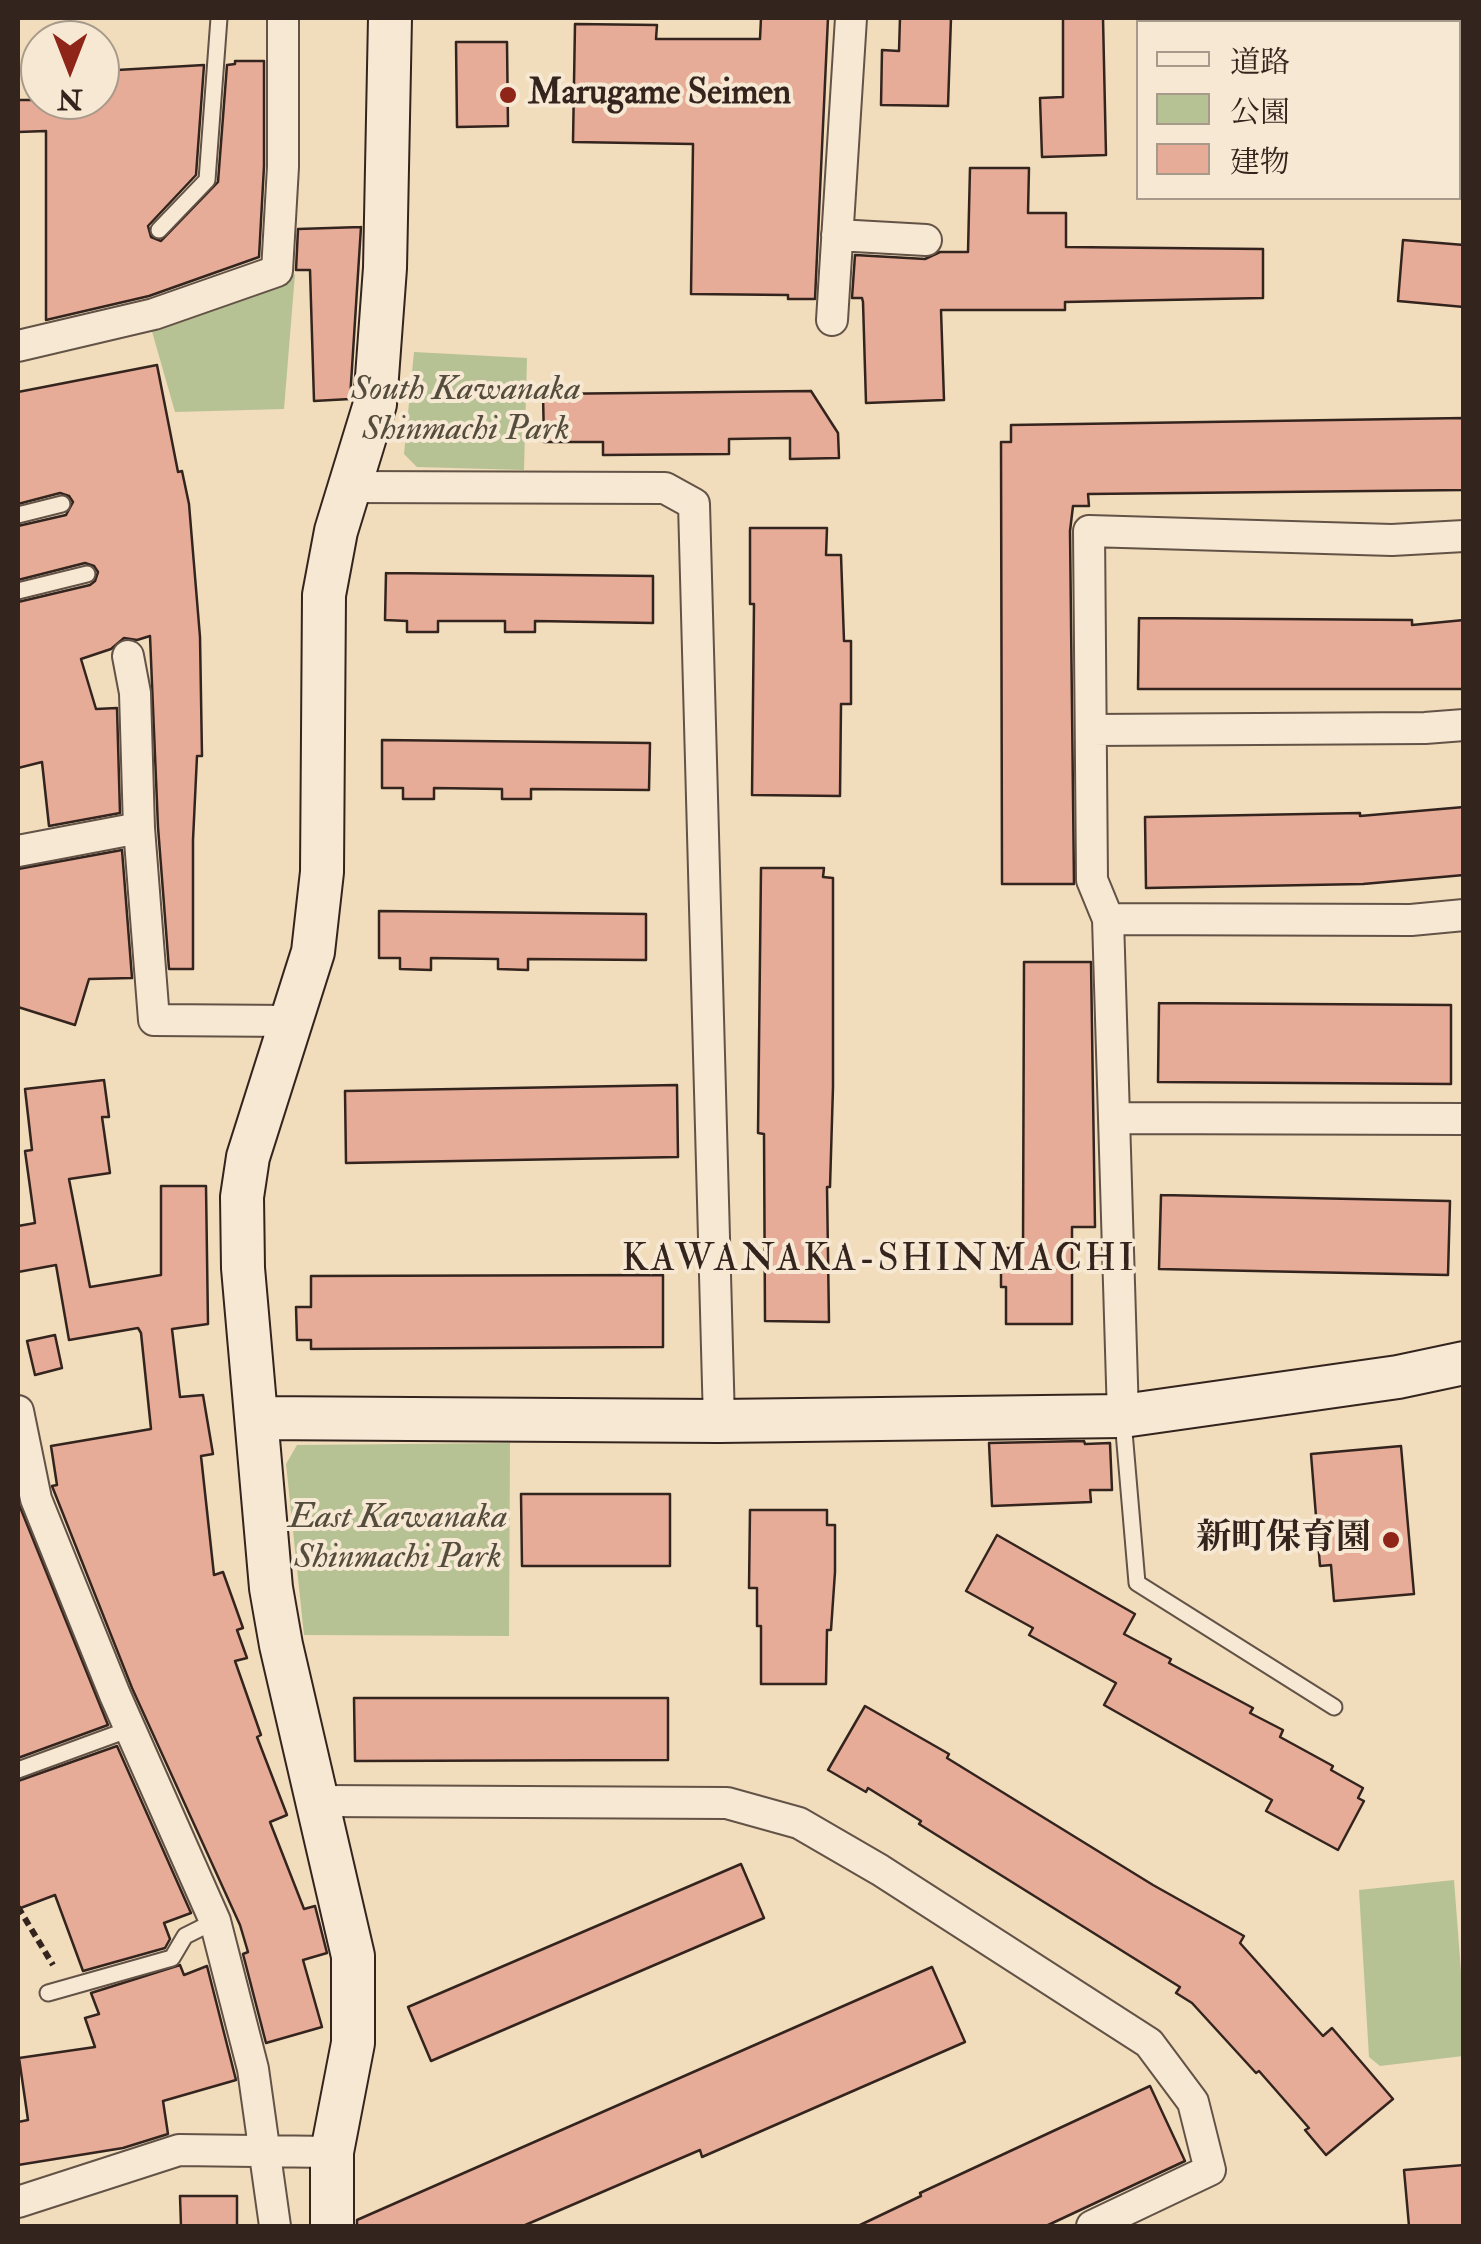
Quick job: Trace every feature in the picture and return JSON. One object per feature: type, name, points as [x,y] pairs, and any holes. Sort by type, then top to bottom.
[{"type":"street","points":[[18,346],[154,314],[277,271],[283,167],[283,18]]},
{"type":"street","points":[[332,2226],[332,2152],[352,2043],[352,1956],[278,1626],[243,1268],[242,1197],[248,1157],[313,952],[322,872],[324,595],[336,531],[375,404],[385,268],[390,18]]},
{"type":"street","points":[[832,320],[851,18]]},
{"type":"street","points":[[837,235],[926,240]]},
{"type":"street","points":[[349,487],[666,488],[694,504],[719,1421]]},
{"type":"street","points":[[1123,1416],[1108,919],[1092,880],[1089,531],[1392,540],[1464,536]]},
{"type":"street","points":[[128,656],[135,693],[154,1020],[292,1022]]},
{"type":"street","points":[[1091,730],[1464,725]]},
{"type":"street","points":[[18,851],[140,828]]},
{"type":"street","points":[[1108,919],[1411,920],[1464,915]]},
{"type":"street","points":[[1114,1118],[1464,1119]]},
{"type":"street","points":[[256,1418],[719,1421],[1123,1416],[1398,1377],[1464,1363]]},
{"type":"street","points":[[18,1411],[36,1499],[215,1921],[254,2070],[275,2226]]},
{"type":"street","points":[[319,1801],[726,1803],[800,1823],[1149,2043],[1194,2102],[1210,2170],[1092,2226]]},
{"type":"street","points":[[18,2202],[179,2150],[332,2152]]},
{"type":"lane","points":[[159,230],[207,180],[219,18]]},
{"type":"lane","points":[[18,514],[62,504]]},
{"type":"lane","points":[[18,591],[86,574]]},
{"type":"lane","points":[[1123,1416],[1138,1583],[1334,1707]]},
{"type":"lane","points":[[18,1770],[130,1728]]},
{"type":"lane","points":[[48,1993],[172,1958],[184,1936],[215,1921]]},
{"type":"path","points":[[18,1907],[67,1987]]},
{"type":"green space","points":[[295,274],[284,409],[175,412],[151,328]]},
{"type":"green space","name":"South Kawanaka Shinmachi Park","points":[[414,352],[527,358],[524,470],[417,467],[404,454]]},
{"type":"green space","name":"East Kawanaka Shinmachi Park","points":[[510,1443],[509,1636],[304,1635],[286,1464],[297,1445]]},
{"type":"green space","points":[[1454,1880],[1463,2056],[1380,2066],[1369,2057],[1359,1890]]},
{"type":"building","points":[[761,18],[828,18],[815,299],[691,294],[693,144],[573,142],[575,24],[657,25],[656,39],[760,39]]},
{"type":"building","points":[[900,18],[951,18],[948,106],[881,105],[882,50],[899,51]]},
{"type":"building","points":[[1063,18],[1103,18],[1106,155],[1042,157],[1040,98],[1063,97]]},
{"type":"building","points":[[456,42],[507,42],[508,126],[457,127]]},
{"type":"building","points":[[264,61],[259,257],[149,296],[46,320],[46,131],[18,132],[18,100],[20,120],[120,120],[120,70],[204,65],[196,175],[148,226],[151,237],[161,241],[218,182],[227,65]]},
{"type":"building","points":[[970,168],[1029,168],[1028,213],[1066,213],[1066,247],[1263,249],[1263,298],[1065,302],[1065,310],[941,310],[944,400],[866,403],[863,302],[862,298],[852,298],[855,255],[925,259],[940,252],[968,252]]},
{"type":"building","points":[[361,227],[350,399],[314,401],[310,270],[296,270],[298,229]]},
{"type":"building","points":[[1403,240],[1464,245],[1464,307],[1398,301]]},
{"type":"building","points":[[157,365],[178,472],[182,471],[189,504],[200,637],[202,756],[197,756],[193,840],[193,969],[169,969],[150,636],[124,638],[111,649],[81,659],[96,709],[117,708],[120,813],[49,826],[42,762],[18,768],[18,602],[90,585],[98,572],[85,563],[18,580],[18,526],[66,515],[73,502],[60,493],[18,504],[18,392]]},
{"type":"building","points":[[811,391],[838,433],[839,458],[790,459],[790,438],[729,439],[729,454],[603,455],[603,442],[544,442],[543,394]]},
{"type":"building","points":[[1464,418],[1464,490],[1088,494],[1089,506],[1073,506],[1070,531],[1074,884],[1002,884],[1001,442],[1011,442],[1011,425]]},
{"type":"building","points":[[750,528],[827,528],[826,555],[841,555],[844,641],[851,641],[851,704],[841,704],[840,796],[752,795],[754,604],[750,604]]},
{"type":"building","points":[[386,573],[653,576],[653,623],[535,621],[535,632],[505,632],[505,621],[438,621],[438,632],[407,632],[407,621],[385,620]]},
{"type":"building","points":[[1139,618],[1412,620],[1412,625],[1464,620],[1464,689],[1138,689]]},
{"type":"building","points":[[382,740],[650,743],[649,790],[531,789],[531,799],[502,799],[502,789],[434,788],[434,799],[403,799],[403,788],[382,788]]},
{"type":"building","points":[[1464,807],[1464,875],[1363,884],[1146,888],[1145,817],[1360,816]]},
{"type":"building","points":[[122,850],[132,978],[89,979],[75,1025],[18,1007],[18,869]]},
{"type":"building","points":[[761,868],[824,868],[823,877],[833,878],[833,1087],[827,1187],[829,1322],[765,1321],[764,1134],[758,1133]]},
{"type":"building","points":[[379,911],[646,914],[646,960],[528,959],[528,970],[498,969],[498,959],[431,958],[431,970],[400,969],[400,958],[379,958]]},
{"type":"building","points":[[1024,962],[1091,962],[1095,1227],[1072,1227],[1072,1324],[1006,1324],[1006,1287],[1001,1287],[1001,1248],[1023,1248]]},
{"type":"building","points":[[1159,1003],[1451,1005],[1451,1084],[1158,1082]]},
{"type":"building","points":[[104,1080],[109,1117],[102,1117],[110,1173],[69,1179],[90,1287],[161,1275],[161,1186],[206,1186],[208,1324],[172,1329],[180,1397],[203,1395],[213,1454],[201,1456],[214,1575],[223,1572],[243,1628],[237,1630],[247,1658],[235,1661],[261,1735],[257,1737],[287,1815],[270,1822],[304,1909],[315,1906],[327,1953],[303,1960],[322,2027],[266,2043],[243,1954],[248,1952],[240,1925],[132,1688],[52,1486],[57,1485],[51,1446],[151,1429],[138,1328],[69,1340],[56,1265],[18,1272],[18,1226],[35,1223],[25,1151],[32,1150],[25,1089]]},
{"type":"building","points":[[677,1085],[678,1157],[346,1163],[345,1091]]},
{"type":"building","points":[[1161,1195],[1450,1201],[1448,1275],[1159,1269]]},
{"type":"building","points":[[663,1275],[663,1347],[311,1349],[311,1340],[297,1340],[296,1307],[311,1307],[311,1276]]},
{"type":"building","points":[[55,1335],[62,1368],[35,1375],[27,1341]]},
{"type":"building","points":[[989,1443],[1110,1443],[1112,1490],[1090,1490],[1091,1502],[992,1506]]},
{"type":"building","points":[[1401,1446],[1414,1594],[1334,1601],[1331,1565],[1320,1566],[1311,1454]]},
{"type":"building","points":[[521,1494],[670,1494],[670,1566],[522,1566]]},
{"type":"building","points":[[18,1502],[108,1725],[18,1758]]},
{"type":"building","points":[[750,1510],[827,1510],[827,1525],[835,1525],[826,1684],[761,1684],[757,1588],[749,1588]]},
{"type":"building","points":[[997,1535],[1135,1614],[1124,1634],[1253,1708],[1250,1713],[1283,1730],[1280,1737],[1333,1766],[1331,1770],[1363,1788],[1358,1798],[1364,1801],[1338,1850],[1266,1811],[1272,1800],[1104,1705],[1116,1683],[1029,1635],[1033,1628],[966,1591]]},
{"type":"building","points":[[354,1698],[668,1698],[668,1760],[355,1761]]},
{"type":"building","points":[[865,1706],[949,1754],[947,1758],[1153,1885],[1244,1936],[1240,1943],[1323,2036],[1332,2028],[1393,2099],[1326,2155],[1305,2130],[1309,2128],[1259,2071],[1256,2073],[1192,2003],[1176,1993],[1180,1987],[868,1788],[866,1792],[828,1770]]},
{"type":"building","points":[[117,1746],[191,1913],[164,1923],[170,1939],[165,1948],[83,1971],[55,1895],[18,1909],[18,1781]]},
{"type":"building","points":[[741,1864],[764,1918],[431,2061],[408,2007]]},
{"type":"building","points":[[180,1965],[184,1975],[207,1966],[236,2080],[163,2101],[168,2134],[123,2148],[18,2165],[18,2122],[28,2120],[19,2058],[95,2047],[85,2018],[99,2014],[91,1993]]},
{"type":"building","points":[[932,1967],[965,2042],[702,2157],[700,2150],[523,2226],[357,2226],[357,2220]]},
{"type":"building","points":[[1150,2086],[1185,2161],[1046,2226],[858,2226],[921,2196],[920,2193]]},
{"type":"building","points":[[1464,2165],[1464,2226],[1409,2226],[1404,2170]]},
{"type":"building","points":[[180,2196],[237,2196],[237,2226],[181,2226]]},
{"type":"place","name":"Marugame Seimen","points":[[508,95]]},
{"type":"place","name":"新町保育園","points":[[1391,1540]]},
{"type":"district","name":"KAWANAKA-SHINMACHI","points":[[879,1262]]}]
